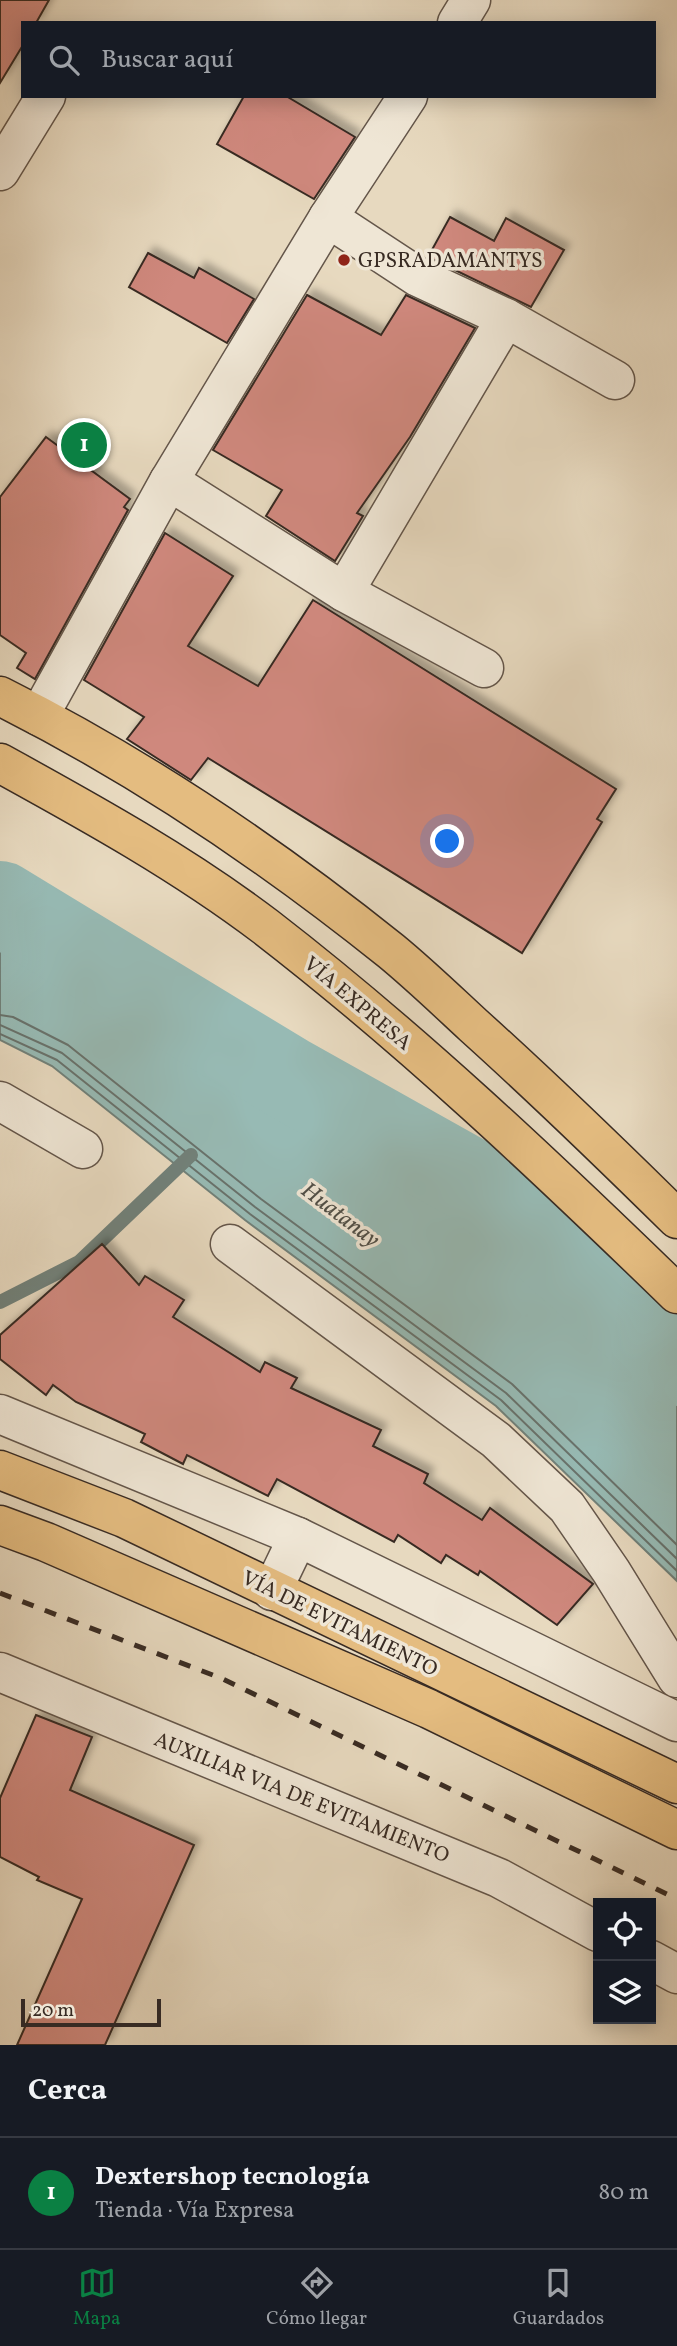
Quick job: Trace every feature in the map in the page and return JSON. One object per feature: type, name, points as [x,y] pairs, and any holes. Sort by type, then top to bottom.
[{"type":"main road","points":[[0,696],[40,716],[212,821],[284,869],[393,952],[571,1113],[677,1219]]},
{"type":"main road","name":"VÍA EXPRESA","points":[[0,763],[127,833],[264,926],[387,1026],[571,1191],[677,1294]]},
{"type":"main road","name":"VÍA DE EVITAMIENTO","points":[[0,1469],[124,1518],[677,1784]]},
{"type":"main road","name":"VÍA DE EVITAMIENTO","points":[[0,1525],[46,1542],[429,1709],[677,1830]]},
{"type":"street","points":[[458,21],[471,0]]},
{"type":"street","points":[[0,171],[45,98]]},
{"type":"street","points":[[40,716],[169,481],[328,219],[407,98]]},
{"type":"street","points":[[328,219],[418,277],[506,318],[615,380]]},
{"type":"street","points":[[344,592],[506,318]]},
{"type":"street","points":[[169,481],[344,592],[484,668]]},
{"type":"street","points":[[0,1101],[83,1149]]},
{"type":"street","points":[[230,1244],[496,1440],[567,1507],[611,1571],[677,1678]]},
{"type":"street","points":[[0,1414],[298,1537],[677,1722]]},
{"type":"street","points":[[272,1591],[298,1537]]},
{"type":"street","name":"AUXILIAR VIA DE EVITAMIENTO","points":[[0,1672],[499,1878],[593,1929]]},
{"type":"street","points":[[653,1961],[677,1974]]},
{"type":"water","name":"Huatanay","points":[[0,903],[288,1078],[479,1185],[677,1364],[677,1581],[496,1406],[245,1220],[52,1066],[0,1040]]},
{"type":"building","points":[[0,0],[49,0],[37,21],[21,21],[21,48],[0,83]]},
{"type":"building","points":[[243,98],[289,98],[355,137],[314,199],[217,144]]},
{"type":"building","points":[[450,217],[494,241],[506,218],[564,250],[531,307],[428,257]]},
{"type":"building","points":[[148,253],[194,278],[199,268],[254,299],[227,343],[129,287]]},
{"type":"building","points":[[307,295],[381,335],[406,295],[475,328],[410,437],[357,513],[363,516],[335,561],[266,516],[282,490],[213,450]]},
{"type":"building","points":[[46,437],[130,499],[124,507],[128,510],[35,679],[17,668],[26,653],[0,635],[0,497]]},
{"type":"building","points":[[165,533],[233,576],[188,646],[258,686],[313,600],[616,789],[597,819],[602,822],[522,953],[208,758],[191,780],[127,739],[144,717],[84,680]]},
{"type":"building","points":[[102,1244],[139,1285],[145,1276],[184,1300],[173,1317],[260,1372],[265,1362],[297,1378],[291,1388],[381,1430],[373,1446],[428,1474],[424,1483],[482,1520],[490,1508],[593,1584],[557,1625],[480,1571],[478,1575],[446,1555],[441,1563],[398,1535],[394,1542],[277,1479],[268,1496],[187,1455],[183,1464],[141,1442],[145,1434],[76,1402],[53,1385],[46,1395],[0,1359],[0,1335]]},
{"type":"building","points":[[36,1715],[92,1737],[70,1790],[194,1845],[105,2045],[17,2045],[82,1899],[37,1880],[39,1877],[0,1857],[0,1798]]},
{"type":"waterway","points":[[0,903],[288,1078],[479,1185],[677,1364]]},
{"type":"waterway","points":[[0,1302],[79,1262],[191,1155]]},
{"type":"railway","points":[[0,1593],[223,1679],[677,1899]]},
{"type":"place","name":"GPSRADAMANTYS","points":[[344,260]]},
{"type":"place","name":"Dextershop tecnología","points":[[84,445]]}]
